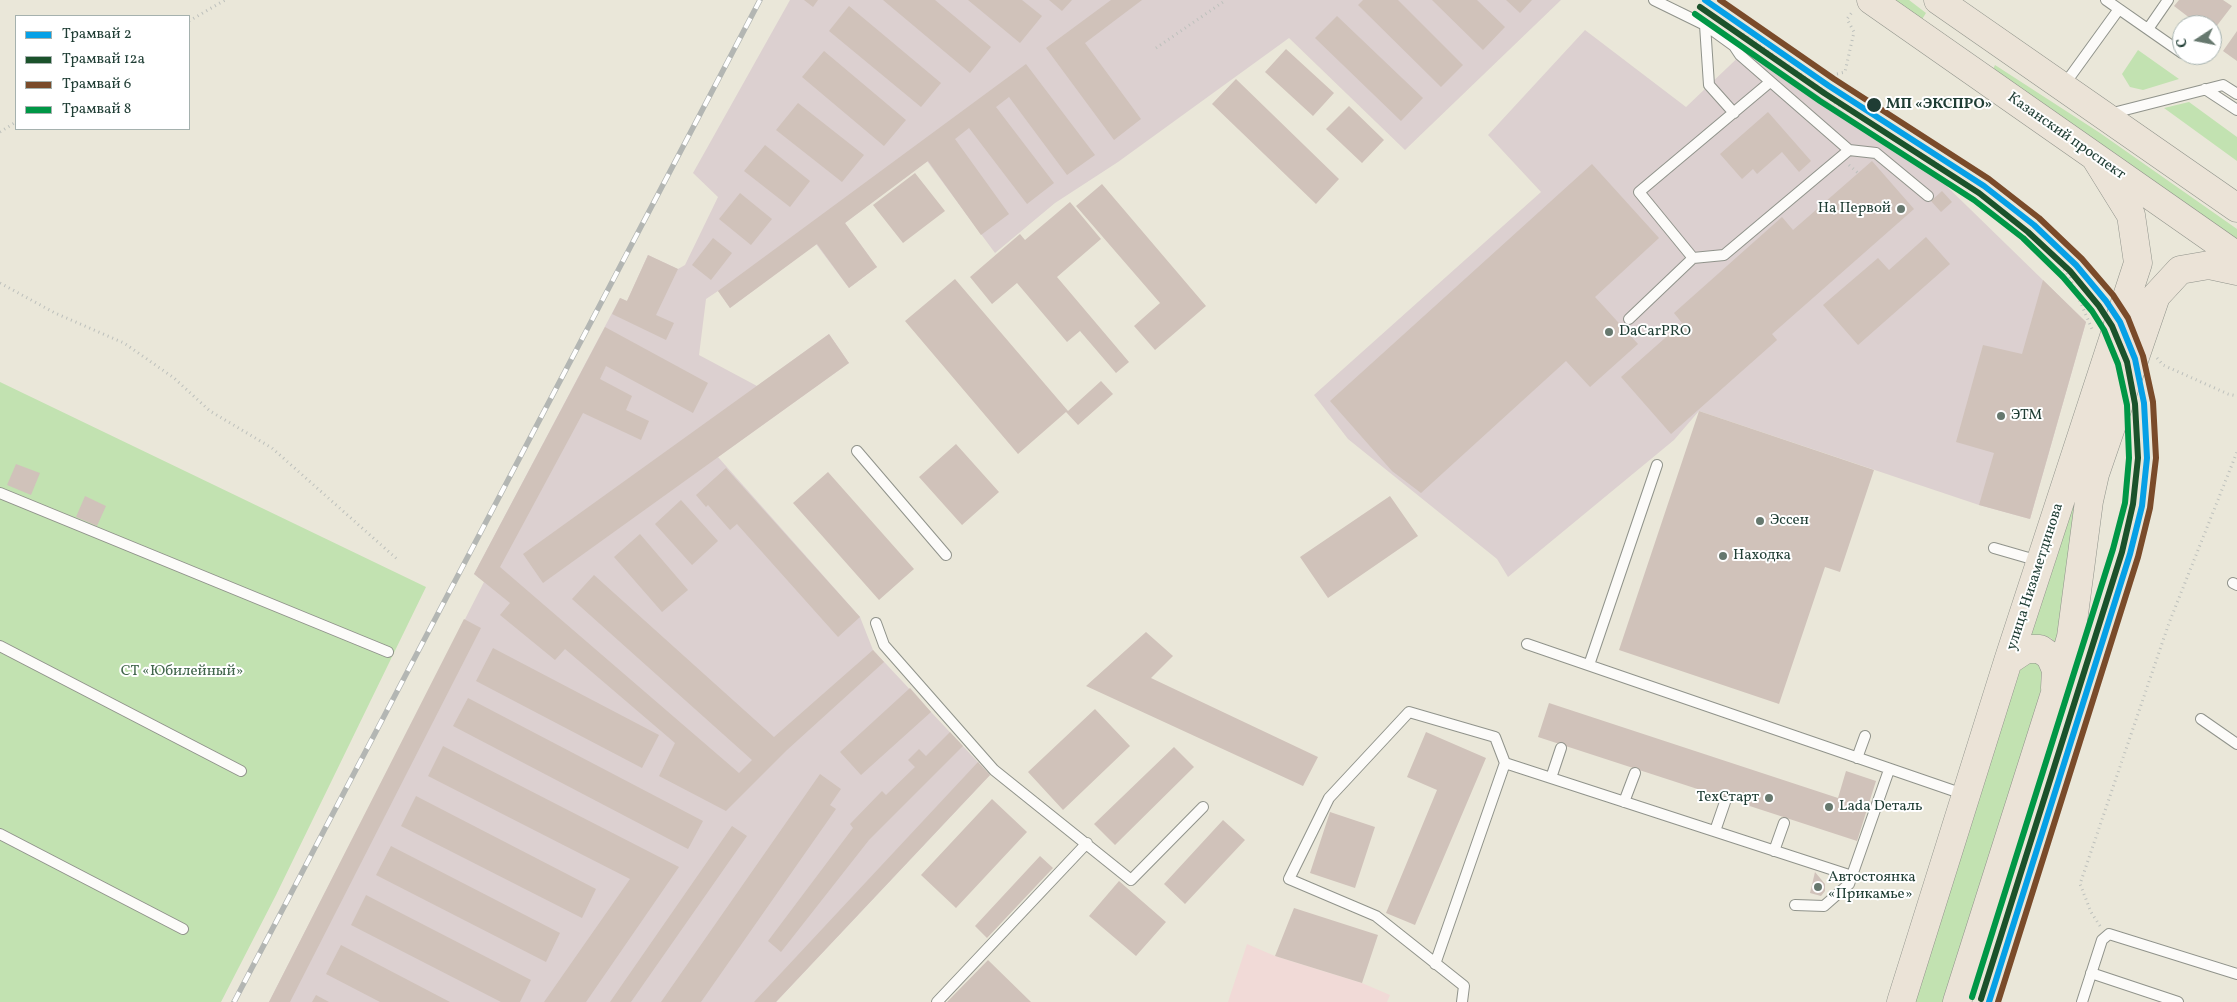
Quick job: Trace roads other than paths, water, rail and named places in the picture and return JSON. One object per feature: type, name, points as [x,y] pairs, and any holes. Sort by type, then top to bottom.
[{"type":"main road","name":"Казанский проспект","points":[[1871,0],[2237,256]]},
{"type":"main road","points":[[1938,0],[2237,208]]},
{"type":"main road","points":[[1968,68],[1962,59],[1962,44],[1967,37],[1974,33],[1988,34]]},
{"type":"main road","name":"улица Низаметдинова","points":[[1901,1002],[2008,661],[2138,263],[2131,215],[2095,157]]},
{"type":"main road","name":"улица Низаметдинова","points":[[1957,1002],[2055,693],[2070,636],[2089,501],[2095,474],[2156,296],[2180,270],[2209,265],[2237,271]]},
{"type":"main road","points":[[2008,661],[2026,649],[2040,649],[2050,656],[2056,670],[2055,693]]},
{"type":"lane","points":[[1654,0],[1705,25],[1734,46],[1740,56],[1849,150],[1876,153],[1928,196]]},
{"type":"lane","points":[[2106,0],[2172,46]]},
{"type":"lane","points":[[2148,29],[2168,0]]},
{"type":"lane","points":[[2063,86],[2119,9]]},
{"type":"lane","points":[[1705,25],[1709,85],[1734,113]]},
{"type":"lane","points":[[2105,115],[2237,81]]},
{"type":"lane","points":[[1693,258],[1639,192],[1770,82]]},
{"type":"lane","points":[[2223,85],[2237,94]]},
{"type":"lane","points":[[2205,89],[2237,110]]},
{"type":"lane","points":[[1629,320],[1693,258],[1724,255],[1849,150]]},
{"type":"lane","points":[[857,451],[946,555]]},
{"type":"lane","points":[[1589,665],[1657,465]]},
{"type":"lane","points":[[0,493],[388,652]]},
{"type":"lane","points":[[1994,548],[2040,562]]},
{"type":"lane","points":[[876,623],[884,645],[994,770],[1131,880],[1203,807]]},
{"type":"lane","points":[[1527,644],[1967,796]]},
{"type":"lane","points":[[0,646],[241,771]]},
{"type":"lane","points":[[1435,964],[1505,763],[1496,738],[1409,712],[1329,798],[1289,879],[1376,916],[1435,964],[1464,986],[1462,1002]]},
{"type":"lane","points":[[2201,719],[2237,744]]},
{"type":"lane","points":[[1857,758],[1865,736]]},
{"type":"lane","points":[[1551,778],[1561,748]]},
{"type":"lane","points":[[1505,763],[1852,876]]},
{"type":"lane","points":[[1795,905],[1824,906],[1849,884],[1889,770]]},
{"type":"lane","points":[[1624,802],[1635,773]]},
{"type":"lane","points":[[1715,831],[1725,802]]},
{"type":"lane","points":[[1774,851],[1784,823]]},
{"type":"lane","points":[[0,834],[184,929]]},
{"type":"lane","points":[[937,1002],[1087,843]]},
{"type":"lane","points":[[2082,1002],[2102,940],[2106,935],[2113,934],[2237,974]]},
{"type":"lane","points":[[2091,973],[2178,1002]]},
{"type":"railway","points":[[234,1002],[760,0]]},
{"type":"tram line","name":"2","points":[[1705,0],[1829,86],[1984,186],[2034,225],[2076,265],[2106,301],[2120,322],[2135,359],[2144,403],[2147,458],[2142,506],[2130,554],[1989,1002]]},
{"type":"tram line","name":"6","points":[[1720,0],[1834,79],[1989,179],[2039,218],[2082,259],[2113,295],[2128,318],[2143,356],[2153,402],[2156,458],[2150,508],[2138,557],[1998,1002]]},
{"type":"tram line","name":"12а","points":[[1700,7],[1824,93],[1979,193],[2028,232],[2070,271],[2099,306],[2112,326],[2127,362],[2135,404],[2138,458],[2133,504],[2122,552],[1981,999]]},
{"type":"tram line","name":"8","points":[[1695,14],[1820,101],[1974,200],[2023,238],[2063,277],[2092,311],[2104,330],[2118,364],[2127,405],[2129,458],[2125,503],[2113,549],[1972,997]]},
{"type":"place","name":"МП «ЭКСПРО»","points":[[1874,105]]},
{"type":"place","name":"На Первой","points":[[1901,209]]},
{"type":"place","name":"DaCarPRO","points":[[1609,332]]},
{"type":"place","name":"ЭТМ","points":[[2001,416]]},
{"type":"place","name":"Эссен","points":[[1760,521]]},
{"type":"place","name":"Находка","points":[[1723,556]]},
{"type":"place","name":"ТехСтарт","points":[[1769,798]]},
{"type":"place","name":"Lada Dеталь","points":[[1829,807]]},
{"type":"place","name":"Автостоянка «Прикамье»","points":[[1818,887]]},
{"type":"park label","name":"СТ «Юбилейный»","points":[[182,672]]}]
